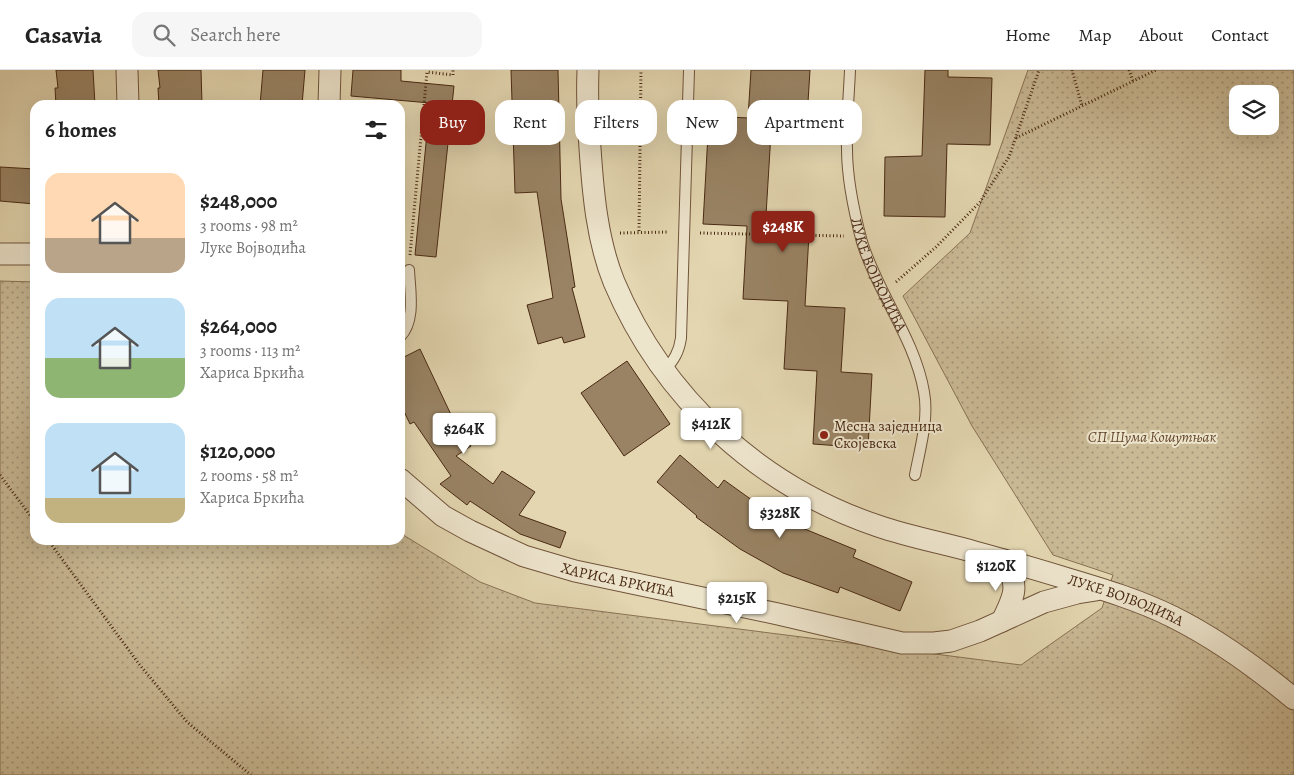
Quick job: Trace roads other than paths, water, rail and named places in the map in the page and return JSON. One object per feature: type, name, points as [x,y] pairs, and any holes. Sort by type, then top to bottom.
[{"type":"street","points":[[127,70],[128,100]]},
{"type":"street","points":[[329,100],[330,70]]},
{"type":"street","name":"ЛУКЕ ВОЈВОДИЋА","points":[[588,70],[592,176],[600,234],[614,280],[642,339],[708,422],[740,452],[790,486],[880,527],[1102,589],[1172,617],[1261,671],[1294,699]]},
{"type":"street","points":[[0,254],[30,254]]},
{"type":"street","name":"ХАРИСА БРКИЋА","points":[[405,482],[443,516],[470,532],[524,556],[575,571],[769,612],[902,644],[951,641],[980,631],[1044,602],[1077,593],[1102,589]]},
{"type":"street","points":[[1002,621],[1014,598],[1015,589],[1010,569],[1003,560]]},
{"type":"lane","points":[[665,370],[676,358],[680,348],[688,70]]},
{"type":"lane","name":"ЛУКЕ ВОЈВОДИЋА","points":[[850,70],[847,149],[849,182],[854,213],[875,278],[919,370],[924,394],[925,422],[915,475]]},
{"type":"lane","points":[[405,330],[409,325],[409,270]]},
{"type":"place","name":"Месна заједница Скојевска","points":[[824,435]]},
{"type":"park label","name":"СП Шума Кошутњак","points":[[1152,437]]}]
